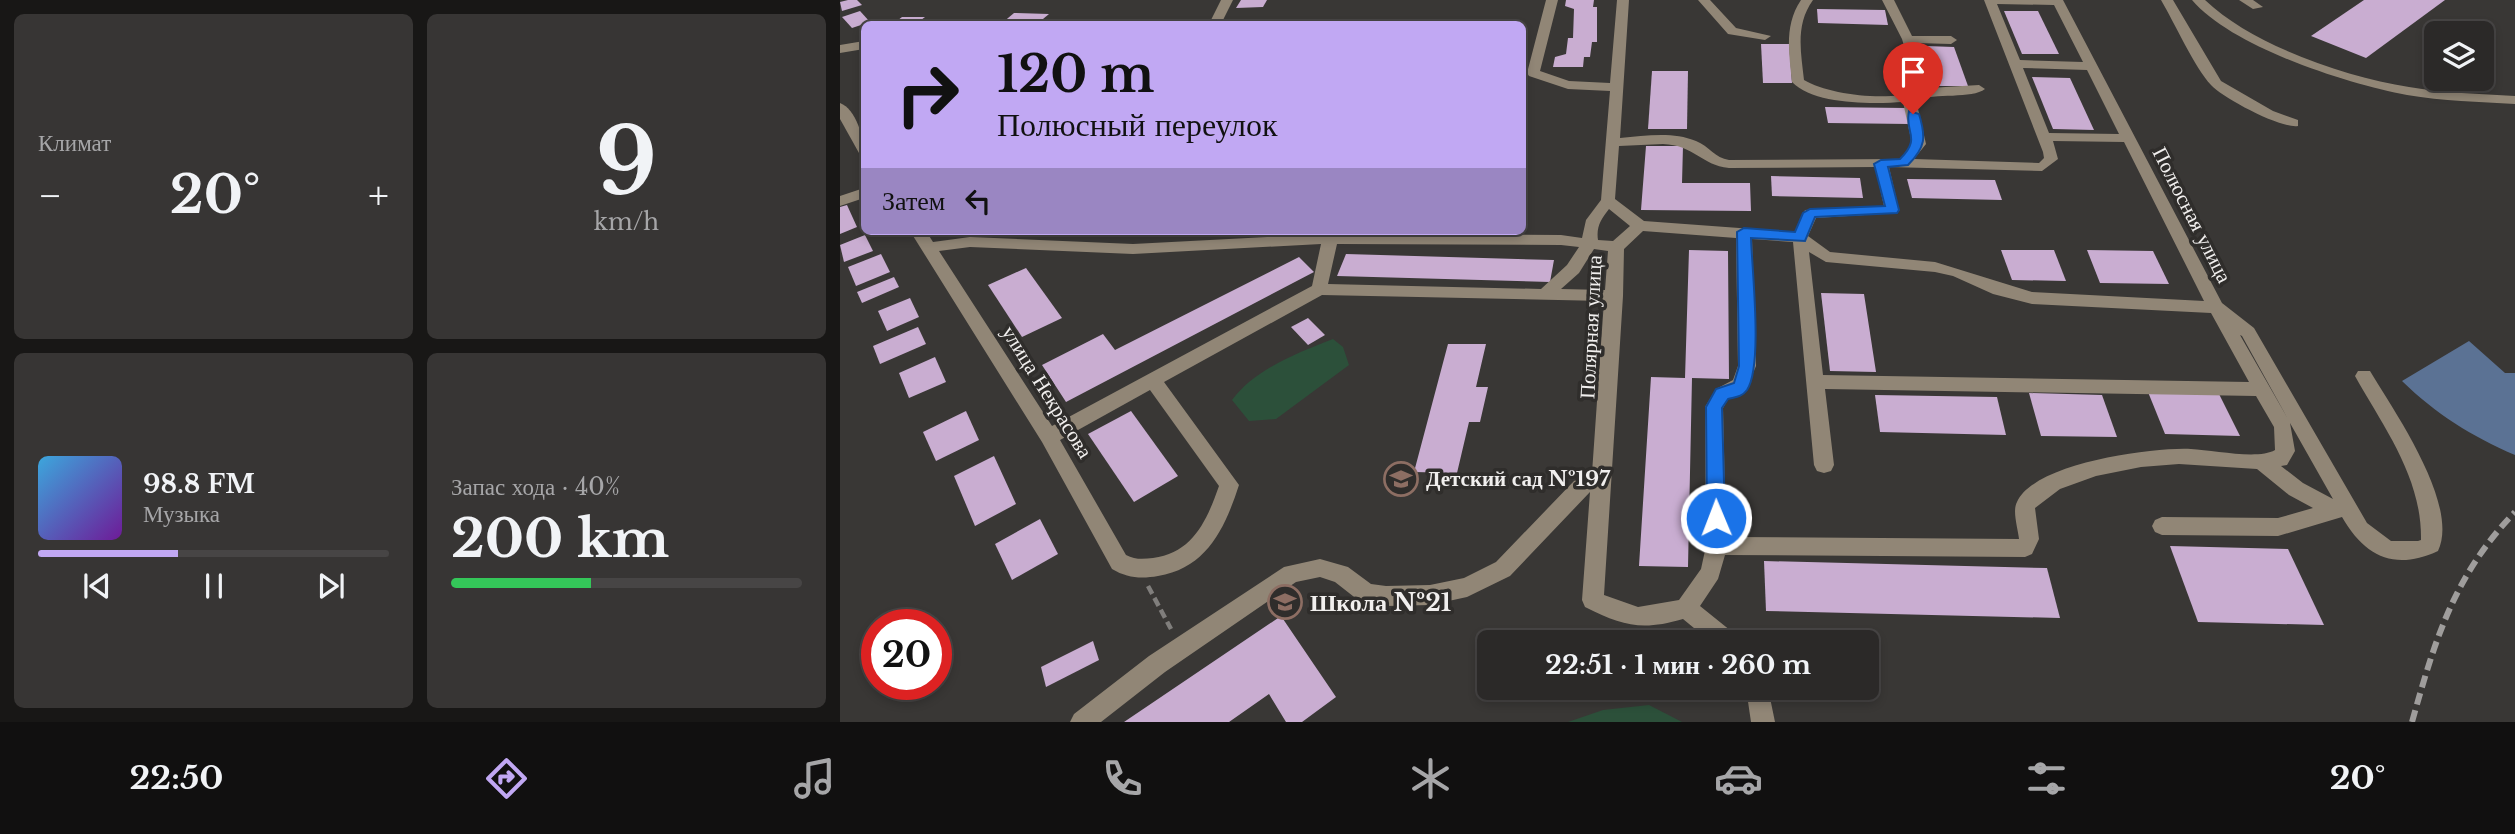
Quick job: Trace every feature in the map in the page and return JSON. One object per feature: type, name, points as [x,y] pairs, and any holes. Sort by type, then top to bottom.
[{"type":"street","points":[[1216,21],[1227,0]]},
{"type":"street","points":[[1552,0],[1539,48],[1528,71],[1568,85],[1615,86]]},
{"type":"street","points":[[1546,293],[1573,269],[1591,242],[1590,225],[1608,201],[1623,0]]},
{"type":"street","points":[[1704,0],[1732,31],[1765,36]]},
{"type":"street","points":[[1807,0],[1798,12],[1794,28],[1797,82],[1823,94],[1909,98],[1924,93],[1979,89]]},
{"type":"street","points":[[1888,0],[1908,39],[1924,93]]},
{"type":"street","points":[[2167,0],[2216,83],[2268,114],[2293,123]]},
{"type":"street","points":[[2198,0],[2214,17],[2233,28],[2345,74],[2422,94],[2515,100]]},
{"type":"street","points":[[2245,0],[2257,7]]},
{"type":"street","points":[[1613,142],[1680,141],[1693,145],[1711,161],[1729,164],[1904,163],[2042,167],[2052,159],[1990,1],[2058,1]]},
{"type":"street","name":"Полюсная улица","points":[[2058,1],[2216,307],[2283,427],[2285,451],[2280,459],[2263,463]]},
{"type":"street","points":[[1908,39],[1951,40]]},
{"type":"street","points":[[840,49],[861,46]]},
{"type":"street","points":[[1526,48],[1539,48]]},
{"type":"street","points":[[2014,64],[2091,66]]},
{"type":"street","points":[[1904,163],[1915,151],[1919,138],[1909,98]]},
{"type":"street","points":[[840,107],[861,145]]},
{"type":"street","points":[[2045,137],[2129,138]]},
{"type":"street","points":[[1824,465],[1800,237],[1810,213],[1892,210],[1881,164]]},
{"type":"street","points":[[840,201],[861,194]]},
{"type":"street","points":[[1608,201],[1640,226],[1800,237],[1826,257],[1936,267],[1957,272],[1999,290],[2032,298],[2216,307],[2248,332],[2341,508],[2373,544],[2393,552],[2408,554],[2431,545],[2433,526],[2429,502],[2417,471],[2364,376]]},
{"type":"street","name":"Полярная улица","points":[[1640,226],[1616,247],[1615,296],[1593,600],[1618,614],[1637,618],[1686,608]]},
{"type":"street","points":[[1713,630],[1686,608],[1712,572],[1716,546],[1714,407],[1722,394],[1737,390],[1741,386],[1747,366],[1744,232]]},
{"type":"street","name":"улица Некрасова","points":[[921,235],[1049,437],[1119,562],[1126,567],[1139,569]]},
{"type":"street","points":[[1319,289],[1330,235]]},
{"type":"street","points":[[930,247],[1046,237],[1133,249],[1330,235],[1591,242],[1616,247]]},
{"type":"street","points":[[1049,437],[1319,289],[1615,296]]},
{"type":"street","points":[[1139,569],[1167,567],[1185,561],[1202,544],[1213,526],[1228,485],[1153,381]]},
{"type":"street","points":[[1815,382],[2261,389]]},
{"type":"street","points":[[1716,546],[2025,548],[2029,539],[2025,505],[2031,496],[2054,482],[2145,458],[2180,456],[2263,463],[2296,489],[2341,508]]},
{"type":"street","points":[[1082,722],[1181,648],[1291,573],[1320,568],[1342,575],[1366,593],[1386,596],[1430,595],[1467,587],[1503,569],[1581,487],[1602,477]]},
{"type":"street","points":[[2162,526],[2286,526],[2341,508]]},
{"type":"street","points":[[1759,700],[1763,722]]},
{"type":"path","points":[[1139,569],[1181,648]]},
{"type":"green space","points":[[1333,339],[1343,347],[1349,365],[1276,419],[1249,421],[1232,400],[1252,379],[1265,371],[1291,356]]},
{"type":"green space","points":[[1649,705],[1682,722],[1568,722],[1603,710]]},
{"type":"water","points":[[2469,341],[2505,373],[2515,373],[2515,455],[2455,423],[2402,381]]},
{"type":"building","points":[[857,0],[862,5],[842,11],[840,2]]},
{"type":"building","points":[[1241,0],[1267,0],[1263,7],[1236,8]]},
{"type":"building","points":[[1566,0],[1594,0],[1593,7],[1597,7],[1597,42],[1592,42],[1590,57],[1584,57],[1583,67],[1553,67],[1555,57],[1566,54],[1568,38],[1573,38],[1574,9],[1565,6]]},
{"type":"building","points":[[2364,0],[2445,0],[2366,58],[2311,36]]},
{"type":"building","points":[[1817,9],[1885,10],[1888,25],[1818,23]]},
{"type":"building","points":[[860,11],[869,21],[861,21],[861,25],[852,28],[842,17]]},
{"type":"building","points":[[2004,11],[2038,11],[2059,54],[2022,54]]},
{"type":"building","points":[[1014,13],[1049,14],[1041,21],[1005,21]]},
{"type":"building","points":[[902,17],[925,17],[920,21],[897,21]]},
{"type":"building","points":[[1236,20],[1267,20],[1266,21]]},
{"type":"building","points":[[1761,44],[1789,44],[1792,83],[1763,83]]},
{"type":"building","points":[[1926,46],[1954,47],[1968,86],[1938,86]]},
{"type":"building","points":[[1652,71],[1688,71],[1687,129],[1648,129]]},
{"type":"building","points":[[2032,77],[2070,78],[2094,130],[2053,129]]},
{"type":"building","points":[[1825,107],[1905,108],[1909,124],[1828,123]]},
{"type":"building","points":[[1646,146],[1683,146],[1682,183],[1750,183],[1751,211],[1641,210]]},
{"type":"building","points":[[1771,176],[1860,178],[1863,198],[1772,196]]},
{"type":"building","points":[[1907,179],[1995,180],[2002,200],[1912,198]]},
{"type":"building","points":[[847,205],[857,227],[840,234],[840,207]]},
{"type":"building","points":[[865,235],[873,251],[844,262],[840,245]]},
{"type":"building","points":[[1689,250],[1728,251],[1729,379],[1692,378],[1688,567],[1639,566],[1651,377],[1685,378]]},
{"type":"building","points":[[2001,250],[2054,250],[2066,281],[2012,280]]},
{"type":"building","points":[[2087,250],[2153,251],[2169,284],[2100,283]]},
{"type":"building","points":[[881,254],[890,272],[856,286],[848,267]]},
{"type":"building","points":[[1346,254],[1554,260],[1550,282],[1337,276]]},
{"type":"building","points":[[1299,257],[1314,272],[1066,402],[1042,365],[1103,334],[1115,350]]},
{"type":"building","points":[[1026,268],[1062,318],[1022,337],[988,285]]},
{"type":"building","points":[[894,277],[899,287],[862,303],[857,292]]},
{"type":"building","points":[[1821,293],[1864,294],[1876,372],[1830,371]]},
{"type":"building","points":[[910,298],[919,317],[887,331],[878,311]]},
{"type":"building","points":[[1308,318],[1325,335],[1308,345],[1291,327]]},
{"type":"building","points":[[918,327],[926,344],[880,364],[873,346]]},
{"type":"building","points":[[1448,344],[1486,344],[1476,387],[1488,387],[1480,422],[1469,422],[1457,473],[1414,472]]},
{"type":"building","points":[[935,357],[946,382],[909,398],[899,373]]},
{"type":"building","points":[[2148,392],[2219,394],[2240,436],[2165,434]]},
{"type":"building","points":[[2029,393],[2102,395],[2117,437],[2041,436]]},
{"type":"building","points":[[1875,395],[1997,397],[2006,435],[1880,432]]},
{"type":"building","points":[[966,411],[979,440],[936,461],[923,432]]},
{"type":"building","points":[[1131,411],[1178,476],[1134,502],[1088,434]]},
{"type":"building","points":[[994,456],[1016,504],[975,526],[954,476]]},
{"type":"building","points":[[1040,519],[1058,554],[1012,580],[995,544]]},
{"type":"building","points":[[2170,546],[2288,549],[2324,625],[2198,622]]},
{"type":"building","points":[[1764,561],[2047,568],[2060,618],[1766,611]]},
{"type":"building","points":[[1281,616],[1336,697],[1302,722],[1286,722],[1269,694],[1229,722],[1124,722]]},
{"type":"building","points":[[1093,641],[1099,660],[1046,687],[1041,667]]},
{"type":"railway","points":[[2412,722],[2429,663],[2449,610],[2476,560],[2515,512]]},
{"type":"place","name":"Детский сад №197","points":[[1401,479]]},
{"type":"place","name":"Школа №21","points":[[1285,602]]},
{"type":"route","points":[[1716,518],[1714,407],[1722,394],[1737,390],[1741,386],[1747,366],[1744,232],[1800,237],[1810,213],[1892,210],[1881,164],[1904,163],[1915,151],[1919,138],[1913,114]]}]
